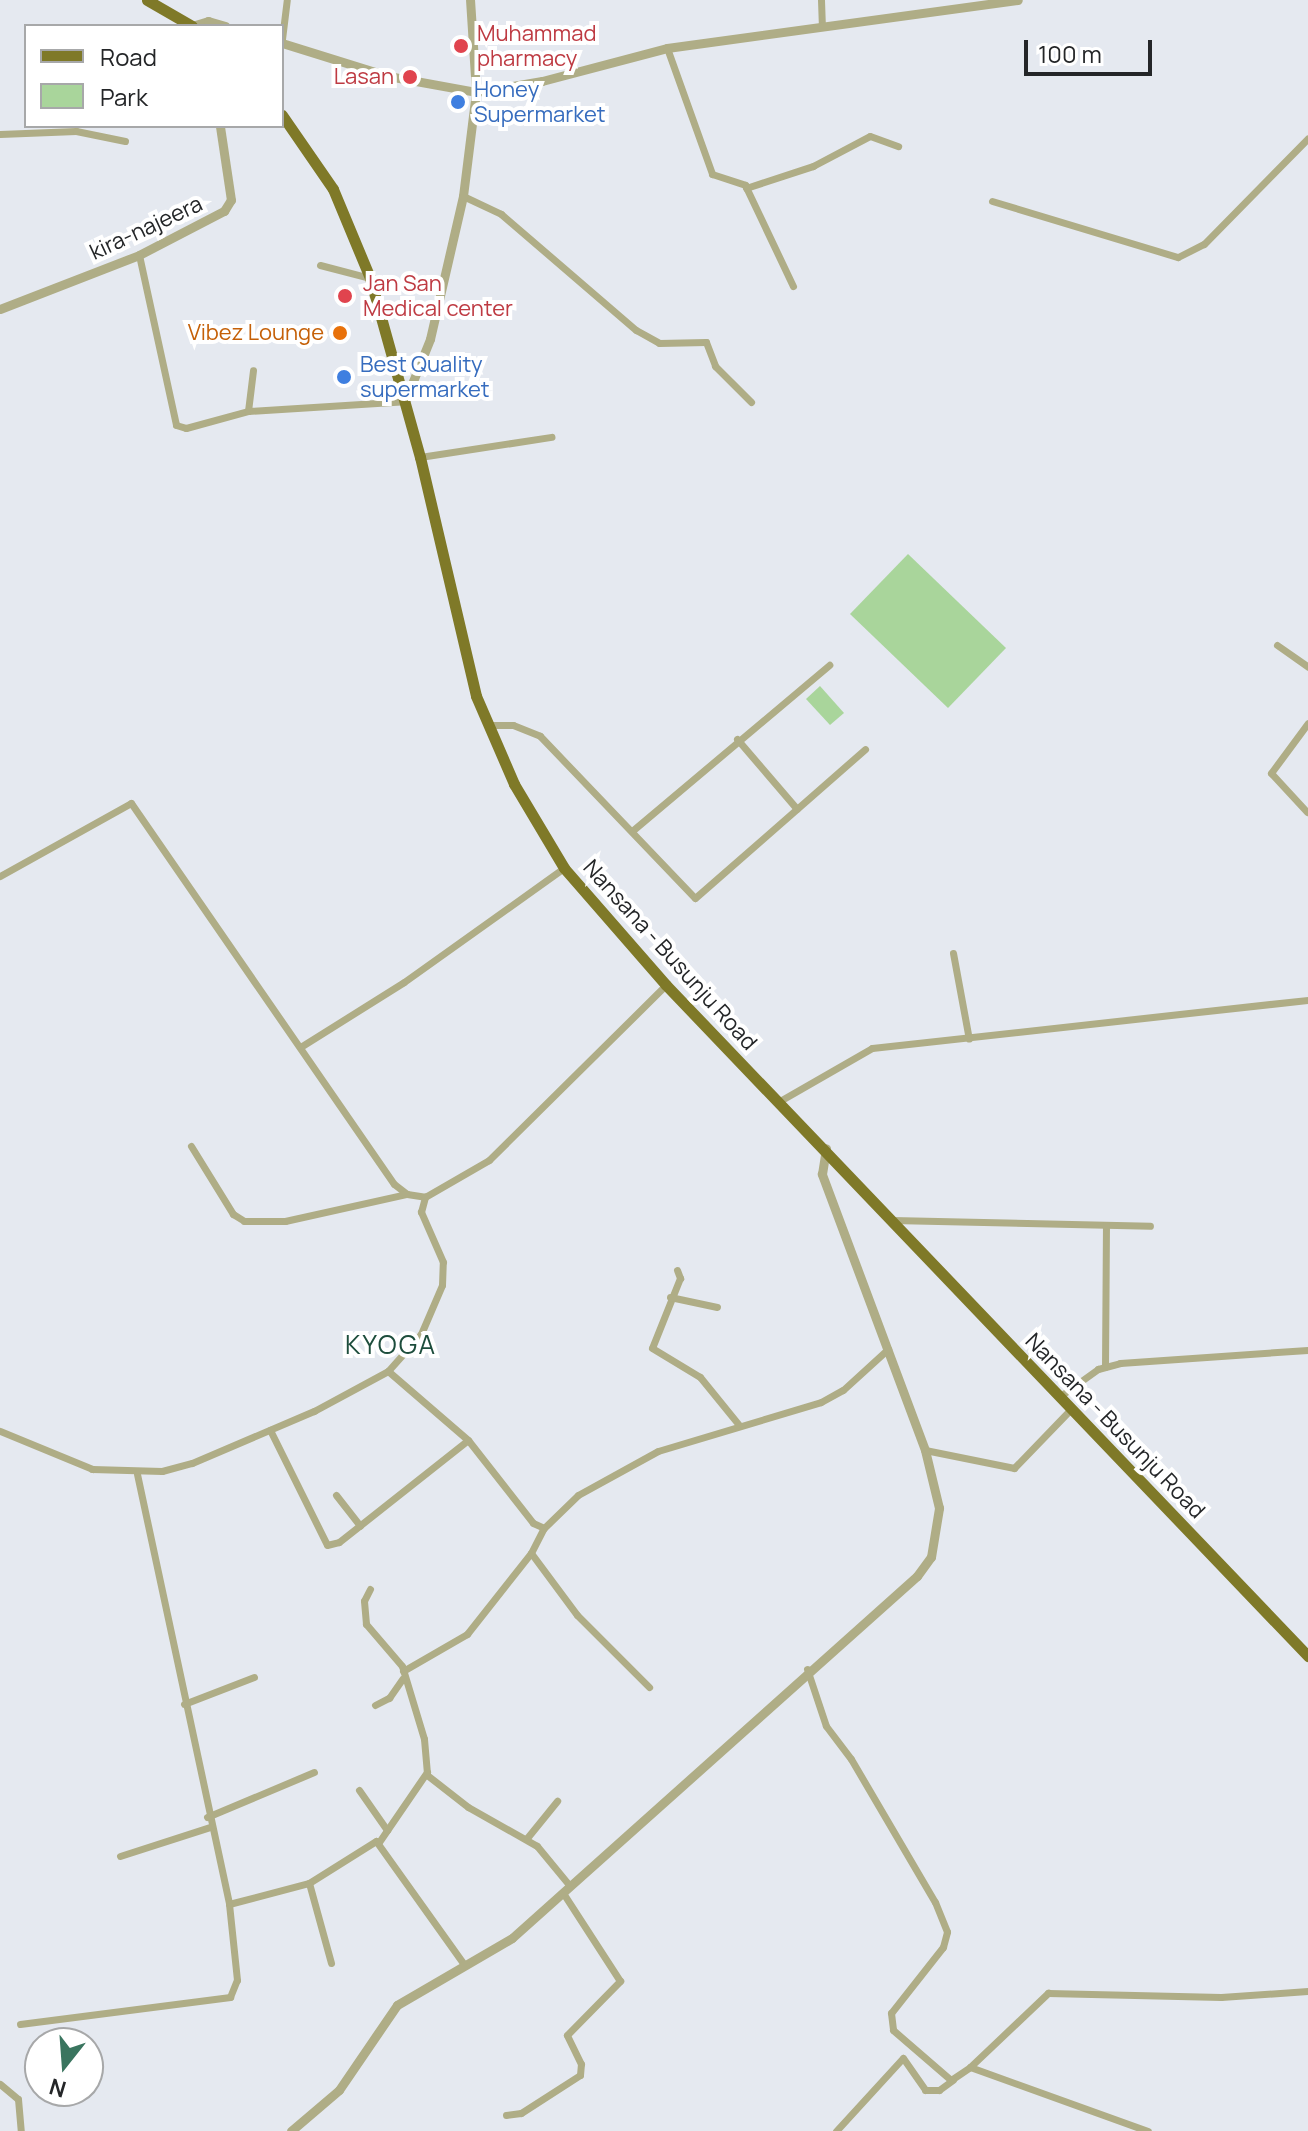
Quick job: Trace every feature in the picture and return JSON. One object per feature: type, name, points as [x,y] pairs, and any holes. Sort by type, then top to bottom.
[{"type":"main road","points":[[147,0],[189,24]]},
{"type":"main road","name":"Nansana - Busunju Road","points":[[284,118],[333,189],[370,278],[420,457],[476,696],[514,784],[564,868],[666,985],[826,1148],[889,1220],[1308,1656]]},
{"type":"street","points":[[284,25],[287,0]]},
{"type":"street","points":[[139,255],[176,425],[186,428],[248,411],[405,401],[430,339],[463,196],[476,92],[470,0]]},
{"type":"street","points":[[821,0],[822,26]]},
{"type":"street","points":[[284,42],[388,76],[476,92],[542,81],[667,48],[1018,0]]},
{"type":"street","points":[[198,24],[208,21],[218,24]]},
{"type":"street","points":[[667,48],[712,174],[746,188],[813,166],[870,136],[898,146]]},
{"type":"street","name":"kira-najeera","points":[[0,309],[139,255],[205,224],[231,200],[220,128]]},
{"type":"street","points":[[0,134],[76,131],[125,141]]},
{"type":"street","points":[[992,201],[1178,257],[1204,244],[1308,138]]},
{"type":"street","points":[[746,188],[793,286]]},
{"type":"street","points":[[463,196],[501,214],[636,330],[659,343],[706,342],[715,366],[751,402]]},
{"type":"street","points":[[320,265],[370,278]]},
{"type":"street","points":[[248,411],[253,370]]},
{"type":"street","points":[[420,457],[551,437]]},
{"type":"street","points":[[1277,645],[1308,667]]},
{"type":"street","points":[[632,831],[737,739],[829,665]]},
{"type":"street","points":[[1307,812],[1271,773],[1308,723]]},
{"type":"street","points":[[488,725],[513,725],[540,736],[695,898],[865,749]]},
{"type":"street","points":[[737,739],[797,809]]},
{"type":"street","points":[[0,876],[131,803],[302,1046],[322,1083],[407,1194]]},
{"type":"street","points":[[302,1046],[404,982],[564,868]]},
{"type":"street","points":[[953,953],[969,1039]]},
{"type":"street","points":[[191,1146],[233,1214],[244,1221],[285,1221],[407,1194],[425,1197],[489,1160],[666,985]]},
{"type":"street","points":[[778,1102],[872,1048],[969,1039],[1203,1008],[1308,1000]]},
{"type":"street","points":[[291,2131],[339,2090],[397,2005],[463,1963],[512,1938],[807,1669],[917,1576],[931,1557],[939,1508],[925,1450],[822,1174],[826,1148]]},
{"type":"street","points":[[0,1431],[56,1458],[137,1474],[192,1463],[270,1430],[388,1371],[421,1334],[442,1285],[443,1262],[421,1212],[425,1197]]},
{"type":"street","points":[[889,1220],[1150,1226]]},
{"type":"street","points":[[1105,1367],[1106,1225]]},
{"type":"street","points":[[677,1270],[680,1278],[652,1348],[700,1377],[739,1425]]},
{"type":"street","points":[[670,1297],[717,1307]]},
{"type":"street","points":[[375,1705],[389,1698],[403,1675],[467,1634],[531,1553],[544,1528],[578,1495],[628,1466],[739,1425],[821,1402],[843,1390],[888,1349]]},
{"type":"street","points":[[1059,1397],[1105,1367],[1308,1350]]},
{"type":"street","points":[[388,1371],[468,1440],[533,1523],[544,1528]]},
{"type":"street","points":[[925,1450],[1014,1468],[1071,1409]]},
{"type":"street","points":[[270,1430],[322,1539],[332,1545],[468,1440]]},
{"type":"street","points":[[20,2024],[230,1997],[237,1980],[229,1904],[207,1817],[137,1474]]},
{"type":"street","points":[[336,1495],[360,1526]]},
{"type":"street","points":[[531,1553],[577,1615],[649,1687]]},
{"type":"street","points":[[229,1904],[309,1883],[379,1842],[427,1772],[424,1739],[403,1675],[366,1624],[364,1601],[370,1589]]},
{"type":"street","points":[[807,1669],[826,1726],[851,1759],[947,1932],[943,1947],[891,2013],[889,2025],[953,2080]]},
{"type":"street","points":[[184,1704],[254,1677]]},
{"type":"street","points":[[207,1817],[314,1772]]},
{"type":"street","points":[[427,1772],[468,1807],[527,1838],[566,1890],[619,1985],[567,2035],[582,2067],[580,2075],[521,2113],[506,2115]]},
{"type":"street","points":[[359,1790],[387,1830]]},
{"type":"street","points":[[527,1838],[557,1801]]},
{"type":"street","points":[[120,1856],[210,1827]]},
{"type":"street","points":[[379,1842],[463,1963]]},
{"type":"street","points":[[309,1883],[331,1963]]},
{"type":"street","points":[[836,2131],[903,2058],[925,2090],[939,2090],[970,2067],[1048,1993],[1221,1997],[1308,1991]]},
{"type":"street","points":[[970,2067],[1148,2131]]},
{"type":"street","points":[[0,2084],[18,2099],[21,2131]]},
{"type":"green space","points":[[908,554],[1006,648],[948,708],[850,614]]},
{"type":"green space","points":[[820,686],[844,713],[830,725],[806,699]]},
{"type":"place","name":"Muhammad pharmacy","points":[[461,46]]},
{"type":"place","name":"Lasan","points":[[410,77]]},
{"type":"place","name":"Honey Supermarket","points":[[458,102]]},
{"type":"place","name":"Jan San Medical center","points":[[345,296]]},
{"type":"place","name":"Vibez Lounge","points":[[340,333]]},
{"type":"place","name":"Best Quality supermarket","points":[[344,377]]},
{"type":"district","name":"KYOGA","points":[[391,1345]]}]
